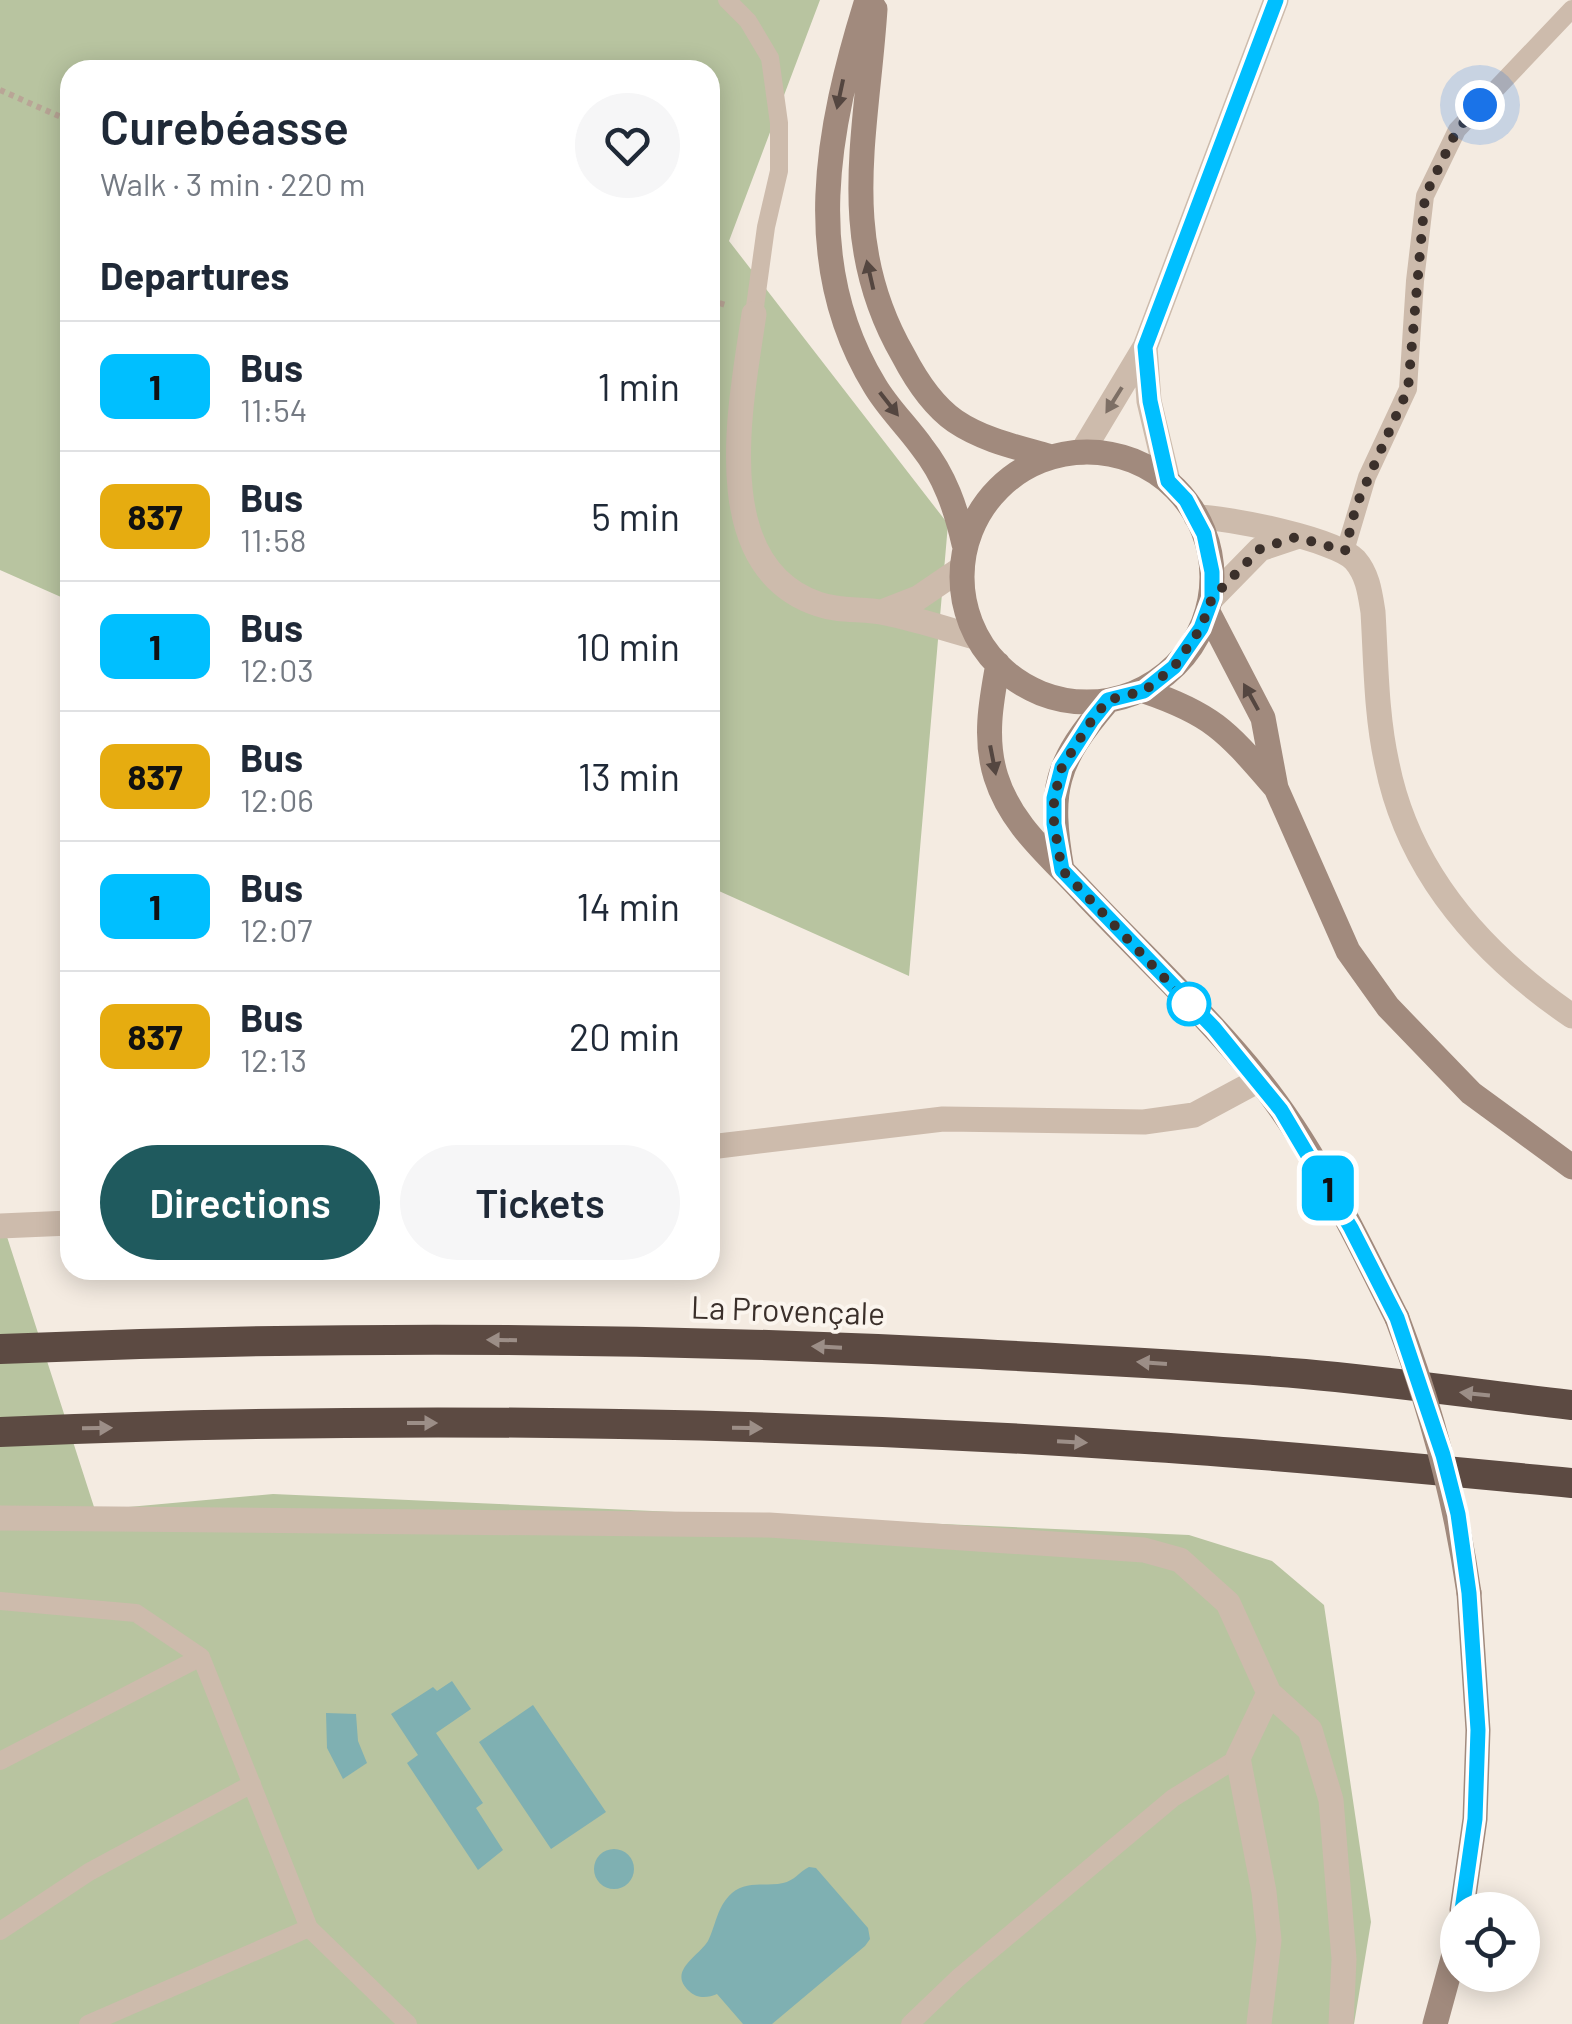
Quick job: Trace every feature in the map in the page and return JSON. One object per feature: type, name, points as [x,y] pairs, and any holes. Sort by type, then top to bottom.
[{"type":"highway","name":"La Provençale","points":[[0,1348],[254,1340],[474,1339],[787,1345],[1306,1374],[1572,1405]]},
{"type":"highway","points":[[0,1432],[421,1422],[791,1429],[1155,1446],[1572,1483]]},
{"type":"main road","points":[[867,0],[847,64],[828,156],[827,209],[834,276],[842,312],[862,363],[938,469],[957,515],[963,556],[962,593],[975,637],[1014,678],[1044,695],[1073,702],[1108,700],[1144,691],[1163,678],[1184,656],[1210,605]]},
{"type":"main road","points":[[875,0],[859,191],[873,289],[913,374],[945,414],[984,437],[1048,456]]},
{"type":"main road","points":[[963,556],[978,514],[994,493],[1022,470],[1048,456],[1082,452],[1118,456],[1168,481],[1196,517],[1210,555],[1210,605],[1263,718],[1276,788],[1348,951],[1388,1007],[1471,1092],[1572,1168]]},
{"type":"main road","points":[[998,664],[989,737],[996,776],[1018,824],[1259,1080],[1351,1228],[1397,1318],[1443,1455],[1458,1514],[1469,1593],[1478,1730],[1475,1819],[1465,1892]]},
{"type":"main road","points":[[1144,691],[1184,705],[1222,728],[1276,788]]},
{"type":"main road","points":[[1062,870],[1054,824],[1057,782],[1075,744],[1108,700]]},
{"type":"main road","points":[[1434,2024],[1443,1992]]},
{"type":"street","points":[[1082,452],[1145,347],[1276,0]]},
{"type":"street","points":[[754,314],[740,456],[744,521],[761,563],[794,594],[835,609],[882,612],[975,637]]},
{"type":"street","points":[[1145,347],[1150,401],[1168,481]]},
{"type":"street","points":[[1196,517],[1218,517],[1296,537],[1345,551],[1357,562],[1370,588],[1386,760],[1410,836],[1440,892],[1471,931],[1524,981],[1572,1016]]},
{"type":"street","points":[[1210,605],[1260,549],[1296,537]]},
{"type":"street","points":[[882,612],[918,598],[963,556]]},
{"type":"street","points":[[720,1145],[944,1119],[1144,1122],[1194,1114],[1259,1080]]},
{"type":"street","points":[[0,1226],[60,1223]]},
{"type":"street","points":[[0,1518],[770,1525],[1144,1550],[1180,1560],[1228,1603],[1270,1693],[1310,1730],[1331,1800],[1344,1959],[1342,2024]]},
{"type":"street","points":[[1259,2024],[1269,1940],[1264,1892],[1238,1758],[1270,1693]]},
{"type":"lane","points":[[727,0],[748,22],[770,58],[779,123],[779,172],[766,227],[754,314]]},
{"type":"lane","points":[[1345,551],[1356,506],[1408,389],[1425,196],[1457,130],[1572,10]]},
{"type":"lane","points":[[0,1601],[136,1613],[201,1657],[309,1928],[408,2024]]},
{"type":"lane","points":[[0,1762],[201,1657]]},
{"type":"lane","points":[[910,2024],[958,1978],[1173,1798],[1238,1758]]},
{"type":"lane","points":[[0,1932],[88,1872],[252,1784]]},
{"type":"lane","points":[[88,2024],[309,1928]]},
{"type":"path","points":[[0,90],[60,116]]},
{"type":"green space","points":[[0,0],[820,0],[729,241],[948,524],[909,976],[720,891],[720,60],[60,60],[60,597],[0,570]]},
{"type":"green space","points":[[0,1215],[95,1510],[273,1494],[1189,1535],[1272,1561],[1324,1605],[1371,1922],[1354,2024],[0,2024]]},
{"type":"water","points":[[452,1681],[471,1709],[436,1733],[483,1803],[476,1808],[503,1850],[478,1870],[407,1763],[418,1755],[391,1714],[433,1687],[437,1691]]},
{"type":"water","points":[[533,1705],[606,1812],[551,1849],[479,1742]]},
{"type":"water","points":[[326,1713],[356,1714],[358,1741],[367,1763],[343,1779],[327,1748]]},
{"type":"water","points":[[614,1849],[628,1855],[634,1869],[628,1883],[614,1889],[600,1883],[594,1869],[600,1855]]},
{"type":"water","points":[[809,1867],[816,1868],[868,1928],[870,1939],[865,1946],[772,2024],[743,2024],[717,1994],[703,1997],[689,1991],[681,1977],[683,1970],[708,1941],[727,1898],[744,1887],[787,1882]]},
{"type":"bus line","name":"1","points":[[1276,0],[1145,347],[1150,401],[1168,481],[1186,500],[1204,534],[1210,555],[1212,598],[1201,628],[1174,667],[1144,691],[1108,700],[1075,744],[1057,782],[1054,824],[1062,870],[1214,1028],[1281,1110],[1351,1228],[1397,1318],[1443,1455],[1458,1514],[1469,1593],[1478,1730],[1475,1819],[1465,1892]]},
{"type":"route","points":[[1189,1004],[1062,870],[1054,824],[1057,782],[1075,744],[1108,700],[1144,691],[1163,678],[1184,656],[1201,628],[1212,598],[1260,549],[1296,537],[1345,551],[1356,506],[1408,389],[1425,196],[1457,130],[1480,105]]}]
